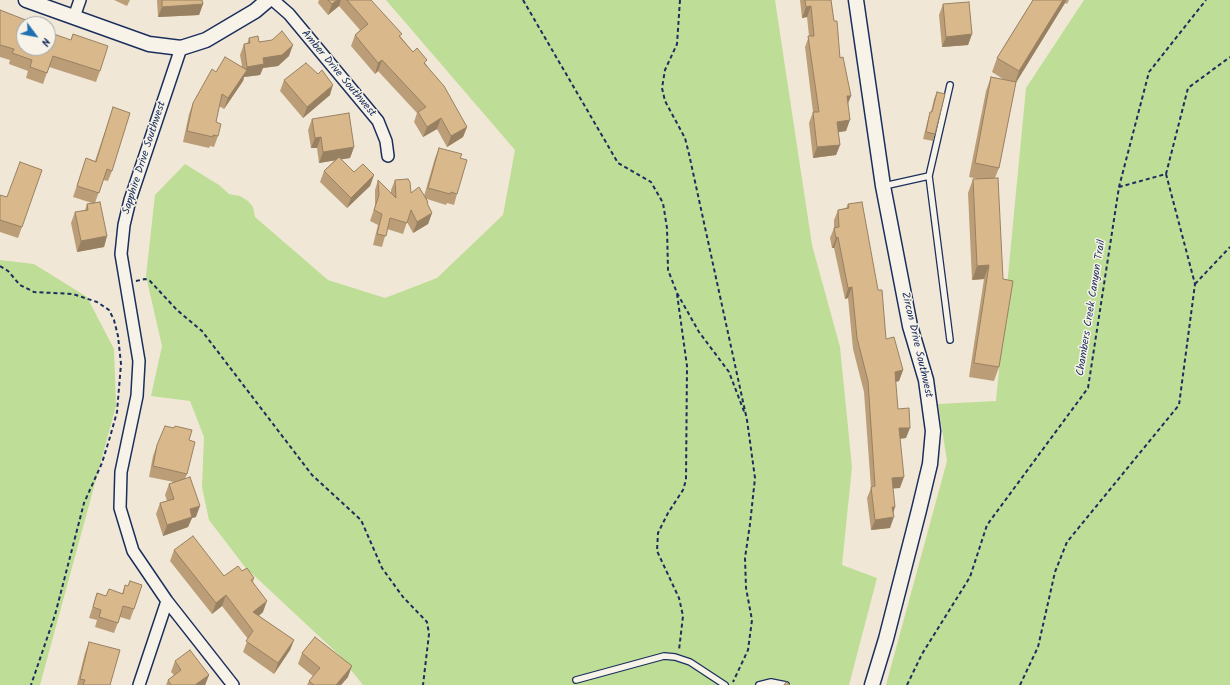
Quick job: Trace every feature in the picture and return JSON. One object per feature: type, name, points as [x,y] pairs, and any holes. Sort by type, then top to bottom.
[{"type":"street","points":[[26,0],[149,44],[181,48],[206,40],[255,11],[268,0]]},
{"type":"street","points":[[74,17],[80,0]]},
{"type":"street","name":"Amber Drive Southwest","points":[[273,0],[289,14],[378,120],[386,141],[388,156]]},
{"type":"street","name":"Zircon Drive Southwest","points":[[856,0],[883,186],[910,326],[926,380],[933,440],[930,464],[919,510],[886,639],[872,685]]},
{"type":"street","name":"Sapphire Drive Southwest","points":[[181,48],[130,200],[124,225],[122,254],[139,361],[137,396],[121,472],[120,508],[133,551],[167,601],[233,685]]},
{"type":"street","points":[[139,685],[167,601]]},
{"type":"lane","points":[[950,85],[929,176],[950,340]]},
{"type":"lane","points":[[883,186],[929,176]]},
{"type":"lane","points":[[576,680],[664,656],[690,662],[725,685]]},
{"type":"lane","points":[[759,685],[771,682],[786,685]]},
{"type":"path","points":[[523,0],[618,163],[651,182],[663,203],[667,228],[668,270],[676,293],[687,366],[686,480],[684,490],[668,513],[658,533],[657,551],[679,598],[683,616],[678,658]]},
{"type":"path","points":[[680,0],[677,44],[665,70],[662,88],[665,101],[685,138],[689,154],[747,420],[755,478],[750,524],[744,558],[746,588],[752,620],[748,650],[732,685]]},
{"type":"path","name":"Chambers Creek Canyon Trail","points":[[907,685],[922,654],[970,577],[987,526],[1088,388],[1119,187],[1149,72],[1206,0]]},
{"type":"path","points":[[1020,685],[1038,647],[1054,572],[1067,542],[1179,405],[1195,284],[1166,174],[1188,88],[1230,57]]},
{"type":"path","points":[[1119,187],[1166,174]]},
{"type":"path","points":[[1195,284],[1230,247]]},
{"type":"path","points":[[0,266],[8,271],[20,285],[34,292],[73,294],[97,302],[109,310],[114,320],[118,336],[121,364],[117,412],[110,437],[102,463],[84,503],[59,602],[31,685]]},
{"type":"path","points":[[126,284],[145,279],[150,281],[178,310],[202,331],[312,475],[361,520],[382,568],[403,597],[427,622],[429,634],[423,685]]},
{"type":"path","points":[[676,293],[700,332],[728,372],[747,420]]},
{"type":"green space","points":[[386,0],[775,0],[812,245],[840,347],[852,467],[842,565],[877,578],[849,685],[363,685],[338,654],[245,567],[209,520],[202,487],[204,437],[190,401],[151,396],[162,346],[146,276],[155,195],[185,164],[219,185],[229,194],[240,196],[248,201],[253,207],[255,217],[328,280],[385,298],[437,278],[503,215],[515,150]]},
{"type":"green space","points":[[1084,0],[1230,0],[1230,685],[886,685],[947,461],[938,404],[996,401],[1026,88]]},
{"type":"green space","points":[[0,260],[34,264],[87,297],[114,349],[116,406],[40,685],[0,685]]},
{"type":"building","points":[[162,0],[202,0],[203,4],[162,7]]},
{"type":"building","points":[[328,0],[337,0],[332,4]]},
{"type":"building","points":[[347,0],[371,0],[402,34],[399,36],[413,52],[417,48],[427,60],[424,63],[444,86],[467,127],[451,136],[441,118],[427,127],[418,112],[426,107],[382,60],[378,63],[355,35],[368,24]]},
{"type":"building","points":[[805,0],[831,0],[834,21],[837,21],[840,58],[843,57],[851,96],[847,96],[850,120],[837,122],[840,145],[817,147],[813,112],[819,112],[808,36],[814,36],[811,6],[806,7]]},
{"type":"building","points":[[1033,0],[1063,0],[1019,71],[997,58]]},
{"type":"building","points":[[969,2],[972,34],[946,37],[943,4]]},
{"type":"building","points":[[0,10],[16,16],[16,54],[12,53],[14,49],[0,45]]},
{"type":"building","points":[[282,31],[293,45],[282,55],[263,58],[264,64],[247,67],[244,44],[250,43],[249,38],[258,36],[259,42],[272,40]]},
{"type":"building","points":[[73,34],[108,46],[100,71],[53,56],[56,56],[56,35],[71,40]]},
{"type":"building","points":[[21,56],[53,56],[47,73],[30,67],[32,60]]},
{"type":"building","points":[[225,57],[247,70],[228,98],[222,94],[216,122],[221,124],[218,136],[213,135],[213,137],[187,131],[193,103],[212,69],[216,72]]},
{"type":"building","points":[[306,63],[318,74],[322,70],[333,85],[307,107],[284,80]]},
{"type":"building","points":[[991,77],[1016,82],[999,168],[975,163]]},
{"type":"building","points":[[937,92],[945,94],[935,134],[926,132],[930,112],[932,112]]},
{"type":"building","points":[[113,107],[130,113],[112,171],[107,169],[99,193],[77,186],[86,158],[96,162]]},
{"type":"building","points":[[349,113],[354,147],[323,152],[321,137],[315,138],[312,119]]},
{"type":"building","points":[[439,148],[462,154],[460,158],[467,160],[457,194],[451,192],[450,194],[428,188]]},
{"type":"building","points":[[339,157],[354,172],[363,164],[374,175],[351,198],[324,171]]},
{"type":"building","points":[[20,162],[42,170],[22,227],[0,220],[0,195],[7,197]]},
{"type":"building","points":[[998,178],[1003,279],[1013,281],[999,367],[974,363],[989,265],[977,266],[973,179]]},
{"type":"building","points":[[408,179],[410,182],[411,193],[419,187],[428,202],[427,203],[432,213],[417,222],[411,210],[407,223],[390,218],[386,236],[377,234],[382,214],[374,210],[379,195],[378,180],[396,198],[395,180]]},
{"type":"building","points":[[100,202],[107,236],[81,241],[75,212],[88,210],[87,204]]},
{"type":"building","points":[[862,202],[878,290],[882,290],[886,339],[894,337],[903,370],[895,372],[898,409],[909,408],[910,428],[899,428],[904,477],[892,478],[895,507],[892,507],[894,517],[875,520],[871,487],[875,486],[868,381],[857,338],[852,287],[848,288],[838,237],[836,238],[834,228],[839,227],[838,210],[849,208],[848,204]]},
{"type":"building","points":[[165,426],[174,428],[175,426],[192,430],[189,440],[195,442],[187,474],[153,466],[157,445]]},
{"type":"building","points":[[190,477],[200,506],[190,509],[192,517],[167,525],[160,503],[174,499],[169,484]]},
{"type":"building","points":[[193,536],[224,576],[238,566],[242,571],[247,568],[254,578],[251,580],[267,601],[253,612],[294,640],[278,663],[246,641],[253,631],[226,595],[216,603],[174,550]]},
{"type":"building","points":[[130,581],[142,585],[134,609],[123,606],[118,623],[99,617],[101,610],[93,607],[97,593],[106,596],[109,589],[123,594],[125,585],[128,586]]},
{"type":"building","points":[[315,637],[352,666],[336,685],[314,685],[309,681],[320,668],[302,653]]},
{"type":"building","points":[[89,642],[120,650],[110,685],[83,685],[85,680],[80,679]]},
{"type":"building","points":[[190,650],[209,675],[195,685],[171,685],[168,680],[181,670],[175,661]]}]
